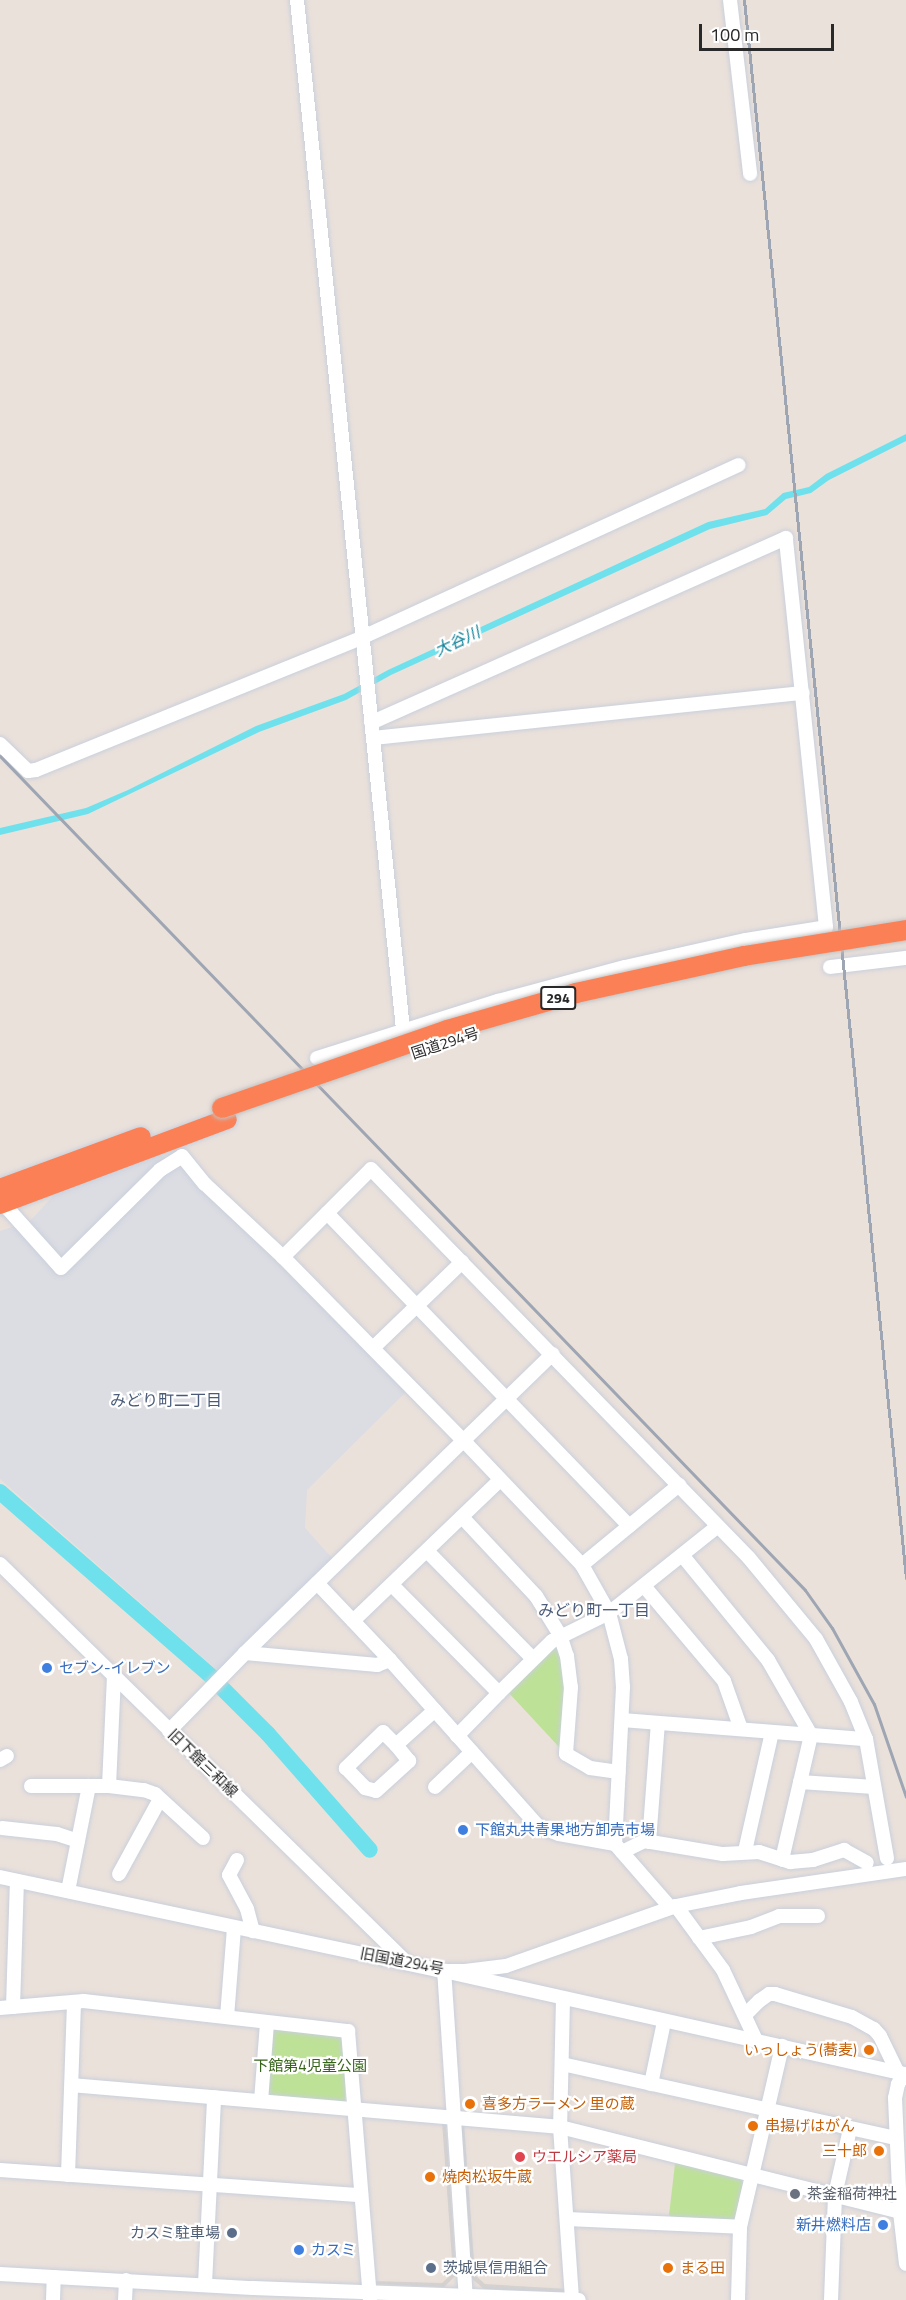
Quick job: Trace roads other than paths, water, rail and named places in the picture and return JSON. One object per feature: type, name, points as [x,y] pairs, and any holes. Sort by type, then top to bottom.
[{"type":"highway","name":"国道294号","points":[[1,1199],[447,1030],[576,993],[754,954],[906,930]]},
{"type":"highway","name":"国道294号","points":[[224,1114],[451,1041],[579,1004],[746,967],[906,942]]},
{"type":"street","points":[[297,0],[403,1030]]},
{"type":"street","points":[[730,0],[750,174]]},
{"type":"street","points":[[0,744],[28,771],[36,770],[363,640],[738,465]]},
{"type":"street","points":[[317,1058],[403,1030],[625,967],[746,940],[826,927],[786,538],[371,717]]},
{"type":"street","points":[[373,738],[803,693]]},
{"type":"street","points":[[830,967],[906,958]]},
{"type":"street","points":[[1,1199],[61,1268],[160,1170],[182,1156],[205,1184],[283,1257],[582,1565],[609,1613],[621,1659],[619,1848],[673,1906],[723,1970],[756,2040]]},
{"type":"street","points":[[283,1257],[371,1169],[718,1526],[779,1592],[816,1639],[851,1702],[866,1739],[887,1858]]},
{"type":"street","points":[[327,1213],[507,1396],[630,1526]]},
{"type":"street","points":[[373,1348],[462,1262]]},
{"type":"street","points":[[170,1731],[245,1653],[552,1354]]},
{"type":"street","points":[[353,1622],[500,1480]]},
{"type":"street","points":[[582,1565],[679,1485]]},
{"type":"street","points":[[462,1516],[536,1596],[560,1635],[567,1656],[571,1686],[566,1754],[590,1768],[619,1772]]},
{"type":"street","points":[[457,1736],[560,1635],[609,1613],[718,1526]]},
{"type":"street","points":[[427,1551],[533,1659]]},
{"type":"street","points":[[682,1555],[768,1660],[811,1735],[782,1860]]},
{"type":"street","name":"旧下館三和線","points":[[0,1564],[406,1962]]},
{"type":"street","points":[[317,1583],[390,1660],[538,1826],[559,1834],[619,1848],[649,1842],[723,1854],[759,1852],[790,1862],[813,1860],[844,1850],[867,1863]]},
{"type":"street","points":[[392,1585],[499,1693]]},
{"type":"street","points":[[644,1586],[724,1681],[731,1695],[741,1729]]},
{"type":"street","points":[[245,1653],[376,1665],[390,1660]]},
{"type":"street","points":[[109,1786],[114,1677]]},
{"type":"street","points":[[396,1745],[435,1710]]},
{"type":"street","points":[[622,1720],[866,1739]]},
{"type":"street","points":[[649,1842],[658,1723]]},
{"type":"street","points":[[383,1732],[396,1745],[409,1761],[376,1791],[365,1788],[346,1768],[383,1732]]},
{"type":"street","points":[[745,1851],[772,1732]]},
{"type":"street","points":[[435,1787],[472,1752]]},
{"type":"street","points":[[800,1782],[874,1787]]},
{"type":"street","points":[[31,1786],[109,1786],[144,1790],[160,1799],[203,1838]]},
{"type":"street","points":[[68,1891],[89,1786]]},
{"type":"street","points":[[119,1874],[160,1799]]},
{"type":"street","points":[[3,1828],[57,1834],[78,1841]]},
{"type":"street","points":[[237,1860],[229,1875],[247,1909],[253,1931]]},
{"type":"street","name":"旧国道294号","points":[[0,1877],[444,1971],[483,1971],[506,1966],[673,1906],[811,1882],[906,1869]]},
{"type":"street","points":[[17,1881],[6,2008],[74,2002],[348,2031],[369,2296]]},
{"type":"street","points":[[699,1938],[751,1927],[779,1916],[818,1916]]},
{"type":"street","points":[[227,2017],[234,1928]]},
{"type":"street","points":[[465,2298],[444,1971],[903,2074]]},
{"type":"street","points":[[746,2015],[764,1998],[775,1994],[852,2017],[874,2029],[903,2074]]},
{"type":"street","points":[[563,1999],[560,2127],[572,2300]]},
{"type":"street","points":[[68,2175],[74,2002]]},
{"type":"street","points":[[651,2084],[664,2022]]},
{"type":"street","points":[[261,2101],[267,2023]]},
{"type":"street","points":[[738,2300],[740,2227],[782,2046]]},
{"type":"street","points":[[562,2064],[895,2138]]},
{"type":"street","points":[[903,2074],[895,2098],[895,2138],[906,2264]]},
{"type":"street","points":[[72,2085],[560,2127],[900,2212]]},
{"type":"street","points":[[205,2284],[214,2097]]},
{"type":"street","points":[[831,2300],[835,2196],[850,2129]]},
{"type":"street","points":[[0,2170],[362,2196]]},
{"type":"street","points":[[567,2218],[740,2227]]},
{"type":"street","points":[[0,2274],[205,2284],[369,2296],[579,2300]]},
{"type":"street","points":[[53,2300],[54,2277]]},
{"type":"street","points":[[125,2300],[126,2280]]},
{"type":"water","name":"大谷川","points":[[906,434],[906,441],[829,480],[811,493],[786,499],[767,515],[710,529],[391,675],[346,700],[259,732],[88,814],[0,835],[0,828],[86,808],[128,790],[256,726],[344,694],[388,670],[708,522],[765,509],[783,493],[809,487],[826,474]]},
{"type":"waterway","points":[[0,1492],[212,1677]]},
{"type":"waterway","points":[[222,1688],[268,1734],[370,1850]]},
{"type":"railway","points":[[744,0],[906,1578]]},
{"type":"railway","points":[[0,756],[805,1590],[832,1628],[874,1704],[906,1797]]},
{"type":"place","name":"セブン-イレブン","points":[[47,1668]]},
{"type":"place","name":"下館丸共青果地方卸売市場","points":[[463,1830]]},
{"type":"place","name":"いっしょう(蕎麦)","points":[[869,2050]]},
{"type":"place","name":"喜多方ラーメン 里の蔵","points":[[470,2104]]},
{"type":"place","name":"串揚げはがん","points":[[753,2126]]},
{"type":"place","name":"三十郎","points":[[879,2151]]},
{"type":"place","name":"ウエルシア薬局","points":[[520,2157]]},
{"type":"place","name":"焼肉松坂牛蔵","points":[[430,2177]]},
{"type":"place","name":"茶釜稲荷神社","points":[[795,2194]]},
{"type":"place","name":"新井燃料店","points":[[883,2225]]},
{"type":"place","name":"カスミ駐車場","points":[[232,2233]]},
{"type":"place","name":"カスミ","points":[[299,2250]]},
{"type":"place","name":"茨城県信用組合","points":[[431,2268]]},
{"type":"place","name":"まる田","points":[[668,2268]]},
{"type":"district","name":"みどり町二丁目","points":[[166,1400]]},
{"type":"district","name":"みどり町一丁目","points":[[594,1610]]},
{"type":"park label","name":"下館第4児童公園","points":[[310,2066]]}]
